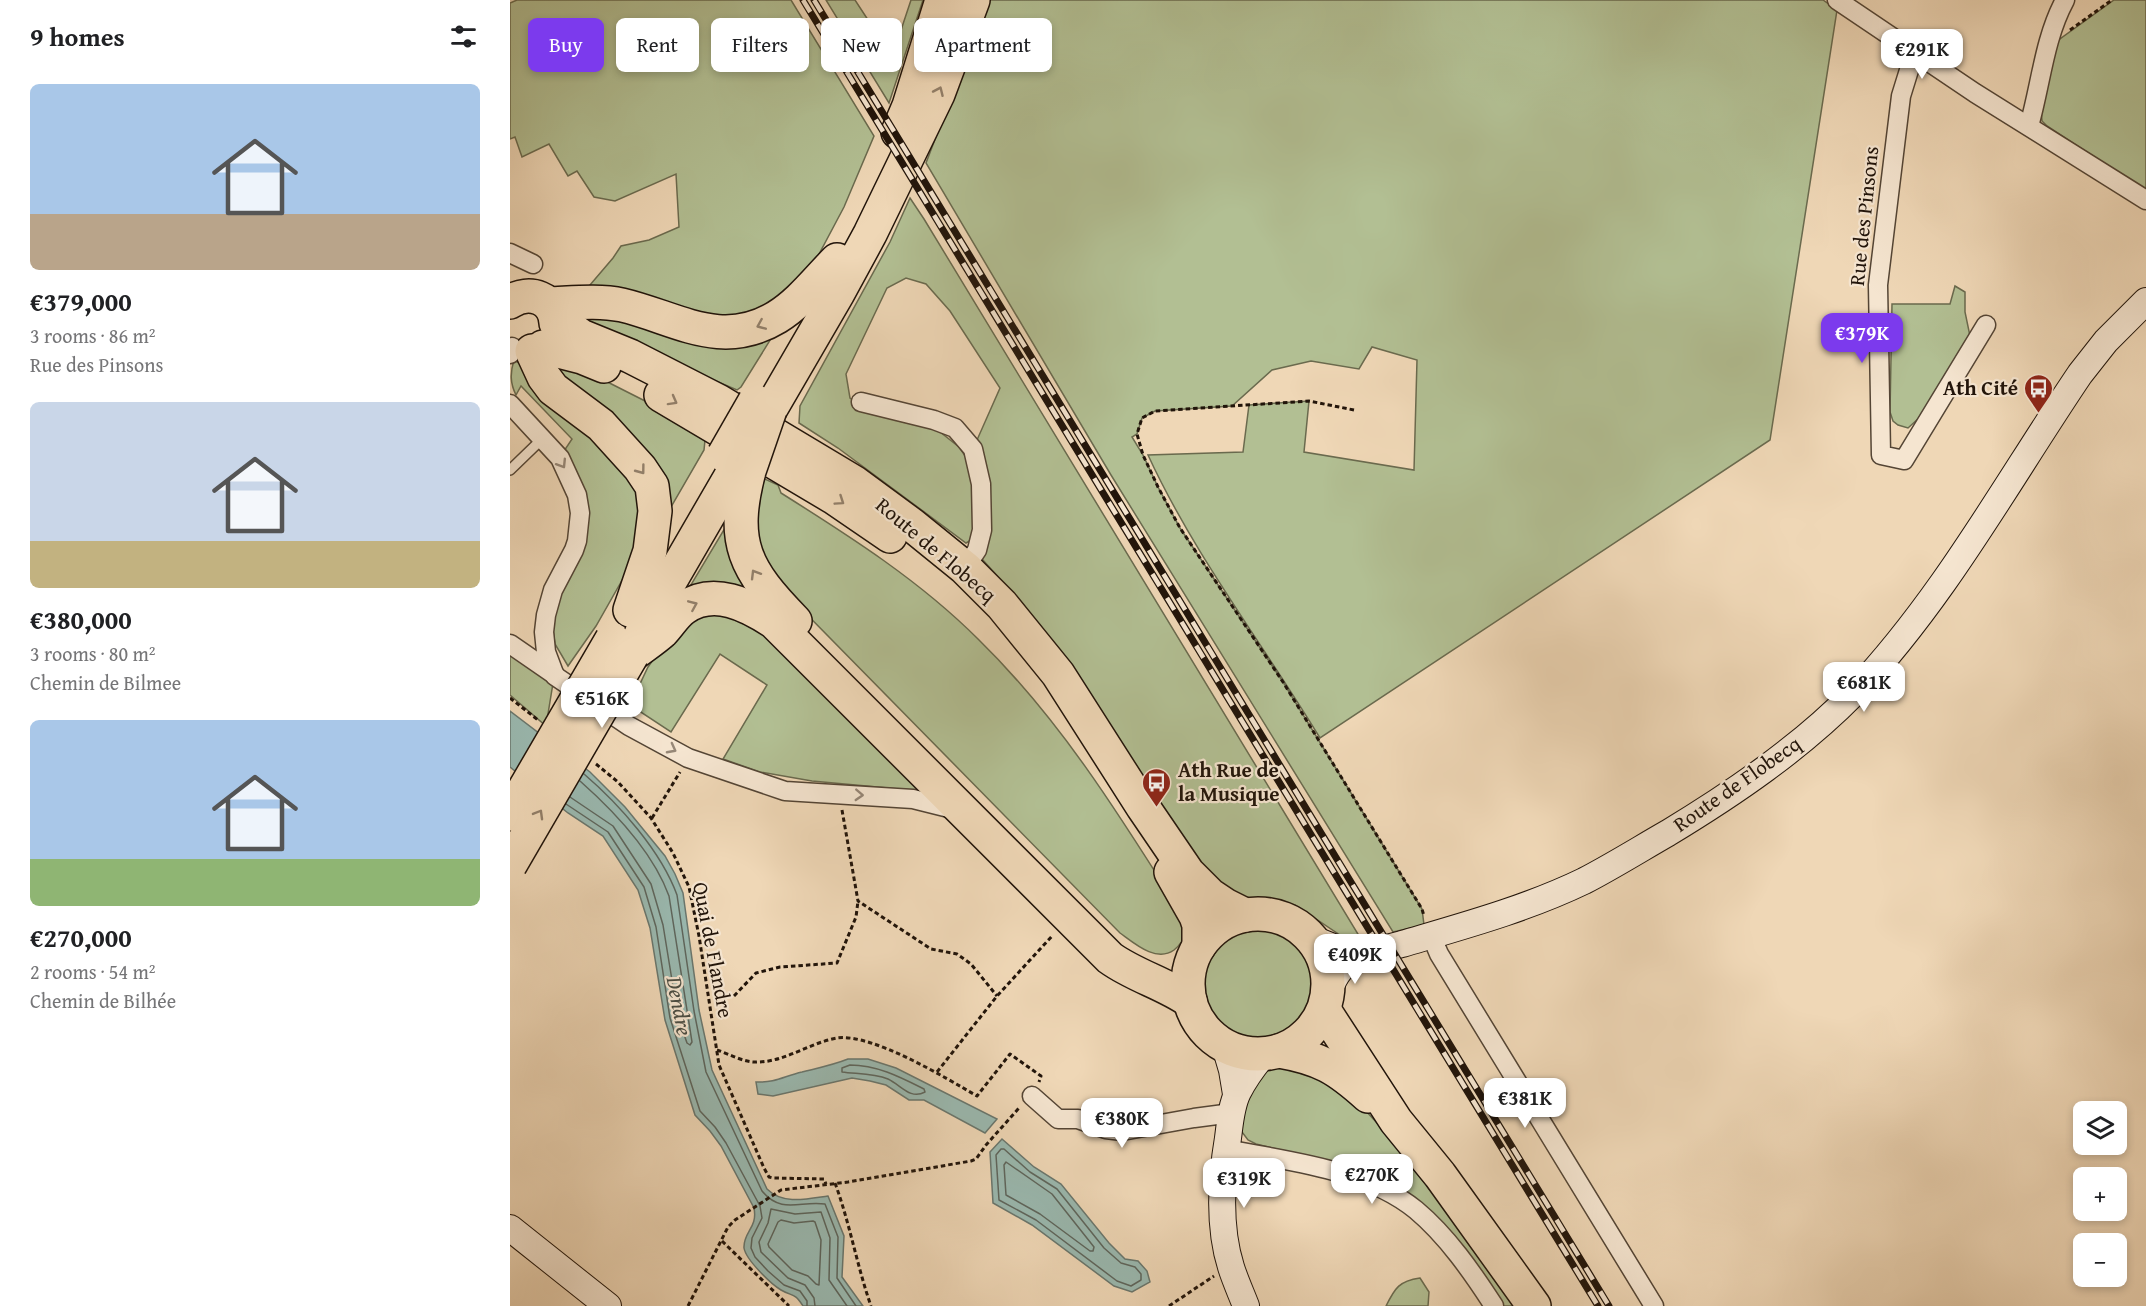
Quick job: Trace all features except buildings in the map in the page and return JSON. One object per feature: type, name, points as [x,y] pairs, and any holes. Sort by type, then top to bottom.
[{"type":"highway","points":[[510,814],[622,647],[647,621],[737,463],[762,406],[887,157],[909,106],[942,0]]},
{"type":"highway","points":[[762,406],[838,293],[870,234],[938,94],[973,0]]},
{"type":"highway","points":[[553,311],[606,302],[623,305],[701,330],[722,333],[742,331],[760,326],[778,316],[802,297],[837,260]]},
{"type":"highway","points":[[510,302],[518,297],[529,295],[540,297],[553,311],[554,335],[521,349],[553,389],[601,425],[640,468],[652,486],[655,511],[650,551],[630,610],[622,647],[510,865]]},
{"type":"highway","name":"Route de Flobecq","points":[[553,311],[580,336],[648,364],[718,401],[855,483],[965,568],[1002,605],[1058,674],[1188,873],[1210,895],[1225,906],[1245,915]]},
{"type":"highway","name":"Route de Flobecq","points":[[521,349],[582,357],[611,369],[676,403],[833,497],[879,528],[924,562],[969,602],[1043,680],[1079,728],[1191,906],[1199,925],[1196,952]]},
{"type":"highway","points":[[630,610],[737,463]]},
{"type":"highway","points":[[737,463],[743,541],[747,560],[766,590],[1114,947],[1143,964],[1160,968],[1196,952]]},
{"type":"highway","points":[[622,647],[661,633],[684,608],[695,603],[722,598],[754,609],[774,622],[1110,958],[1121,966],[1159,982],[1190,1001]]},
{"type":"highway","points":[[1271,1052],[1293,1044],[1306,1035],[1316,1023],[1325,1002],[1328,975],[1323,956],[1313,939],[1302,929],[1275,916],[1245,915],[1219,926],[1196,952],[1189,973],[1190,1001],[1196,1017],[1204,1028],[1225,1046],[1237,1051],[1303,1055],[1320,1061],[1338,1071],[1396,1121]]},
{"type":"highway","points":[[1325,1002],[1396,1121],[1440,1175],[1533,1306]]},
{"type":"street","points":[[1837,0],[1914,54],[2146,200]]},
{"type":"street","points":[[2029,126],[2039,90],[2046,47],[2065,0]]},
{"type":"street","name":"Rue des Pinsons","points":[[1914,54],[1900,96],[1878,285],[1881,455],[1904,460],[1986,325]]},
{"type":"street","points":[[510,253],[533,264]]},
{"type":"street","name":"Route de Flobecq","points":[[1325,1002],[1334,976],[1356,956],[1477,922],[1526,905],[1583,881],[1633,854],[1738,789],[1819,725],[1875,670],[1930,602],[2080,374],[2106,341],[2146,302]]},
{"type":"street","points":[[861,402],[934,420],[955,428],[973,449],[981,484],[982,530],[977,550],[965,568]]},
{"type":"street","points":[[510,404],[560,458],[577,495],[580,513],[578,541],[553,590],[546,615],[544,632],[546,652],[555,676]]},
{"type":"street","points":[[510,644],[629,726],[688,758],[785,791],[913,799],[962,811]]},
{"type":"street","points":[[1431,935],[1439,954],[1654,1306]]},
{"type":"street","points":[[1313,939],[1356,956]]},
{"type":"street","points":[[1225,1046],[1232,1070],[1234,1104],[1226,1149],[1222,1213],[1230,1265],[1246,1306]]},
{"type":"street","points":[[1032,1096],[1058,1119],[1078,1119],[1106,1129],[1122,1131],[1194,1118],[1234,1104],[1249,1073],[1271,1052]]},
{"type":"street","points":[[1226,1149],[1321,1168],[1366,1182],[1391,1195],[1415,1210],[1438,1232],[1494,1306]]},
{"type":"street","points":[[510,1228],[608,1306]]},
{"type":"lane","points":[[510,470],[541,440]]},
{"type":"path","points":[[2046,47],[2112,0]]},
{"type":"path","points":[[1354,410],[1309,401],[1155,411],[1142,418],[1137,434],[1143,455],[1180,528],[1283,682],[1364,813],[1422,909],[1431,935]]},
{"type":"path","points":[[510,698],[546,726]]},
{"type":"path","points":[[651,818],[659,809],[688,758]]},
{"type":"path","name":"Quai de Flandre","points":[[591,761],[618,782],[651,818],[673,853],[689,887],[701,946],[719,1065],[770,1177],[824,1179],[824,1185]]},
{"type":"path","points":[[734,996],[756,973],[780,967],[837,963],[856,917],[858,901],[839,794]]},
{"type":"path","points":[[858,901],[931,949],[957,954],[971,964],[997,996]]},
{"type":"path","points":[[937,1072],[997,996],[1068,918]]},
{"type":"path","points":[[688,1306],[724,1234],[735,1220],[777,1192],[976,1159],[1018,1108],[1026,1104],[1041,1076],[1010,1053],[977,1096],[903,1055],[866,1042],[838,1038],[807,1047],[788,1056],[755,1063],[717,1050]]},
{"type":"path","points":[[835,1183],[871,1306]]},
{"type":"path","points":[[722,1241],[789,1306]]},
{"type":"path","points":[[1169,1306],[1230,1265]]},
{"type":"green space","points":[[517,0],[791,0],[802,18],[711,18],[711,72],[809,72],[809,29],[821,49],[821,72],[835,72],[874,136],[844,207],[809,273],[795,293],[737,323],[584,292],[621,246],[649,240],[679,227],[676,174],[615,201],[594,197],[577,171],[568,176],[549,144],[522,157],[515,137],[510,139],[510,3]]},
{"type":"green space","points":[[826,0],[855,0],[867,18],[837,18]]},
{"type":"green space","points":[[911,0],[923,0],[917,18],[914,18],[914,27],[902,64],[902,27]]},
{"type":"green space","points":[[985,0],[1823,0],[1837,10],[1770,440],[1320,738],[1186,528],[1148,455],[1243,452],[1249,405],[1309,401],[1304,452],[1414,470],[1417,360],[1372,347],[1359,369],[1311,361],[1272,370],[1232,406],[1155,411],[1142,418],[1137,434],[1132,437],[1180,528],[1283,682],[1422,909],[1424,925],[1393,932],[1111,475],[926,163],[960,72],[1052,72],[1052,18],[979,18]]},
{"type":"green space","points":[[2114,0],[2146,0],[2146,191],[2042,121],[2041,110],[2053,44]]},
{"type":"green space","points":[[870,72],[899,72],[889,103]]},
{"type":"green space","points":[[910,198],[1361,939],[1343,937],[1295,905],[1271,899],[1248,899],[1231,892],[1209,876],[1055,646],[982,559],[986,531],[977,440],[1000,388],[950,311],[926,284],[906,278],[887,288],[846,374],[850,398],[864,408],[935,428],[959,447],[968,460],[977,488],[973,539],[966,543],[838,448],[799,423],[800,406],[890,242]]},
{"type":"green space","points":[[1955,286],[1965,292],[1965,312],[1970,336],[1919,418],[1908,428],[1898,425],[1893,421],[1890,412],[1892,304],[1950,304]]},
{"type":"green space","points":[[587,307],[782,321],[737,390],[683,367],[579,329]]},
{"type":"green space","points":[[558,357],[651,404],[705,440],[704,450],[660,526],[660,500],[552,378]]},
{"type":"green space","points":[[514,360],[524,366],[630,469],[645,506],[629,568],[596,626],[568,666],[555,644],[552,622],[586,500],[578,475],[564,451],[572,439],[521,386],[516,395],[511,378]]},
{"type":"green space","points":[[758,476],[778,485],[781,493],[859,543],[909,579],[956,618],[1008,670],[1089,772],[1183,916],[1183,937],[1176,948],[1167,953],[1153,953],[1120,933],[773,580],[750,537]]},
{"type":"green space","points":[[725,528],[728,528],[757,595],[689,588]]},
{"type":"green space","points":[[695,612],[746,614],[921,791],[812,781],[760,772],[723,759],[767,685],[720,654],[671,732],[630,705],[648,667],[662,647]]},
{"type":"green space","points":[[510,646],[554,677],[546,726],[510,695]]},
{"type":"green space","points":[[1258,928],[1279,932],[1297,944],[1309,962],[1313,983],[1309,1004],[1297,1022],[1279,1034],[1258,1038],[1237,1034],[1219,1022],[1207,1004],[1203,983],[1207,962],[1219,944],[1237,932]]},
{"type":"green space","points":[[1283,1065],[1307,1068],[1363,1108],[1442,1205],[1515,1306],[1500,1306],[1461,1249],[1428,1209],[1398,1186],[1360,1169],[1256,1144],[1248,1140],[1239,1128],[1244,1101],[1262,1071]]},
{"type":"green space","points":[[1420,1278],[1429,1292],[1428,1306],[1386,1306],[1398,1286]]},
{"type":"water","name":"Dendre","points":[[510,711],[590,772],[625,807],[665,856],[683,893],[699,1010],[712,1070],[767,1189],[773,1194],[788,1199],[828,1196],[844,1236],[842,1277],[863,1306],[803,1306],[795,1297],[781,1290],[765,1277],[746,1253],[744,1243],[754,1220],[754,1208],[721,1146],[695,1115],[665,1020],[650,928],[638,890],[603,836],[568,813],[510,767]]},
{"type":"water","points":[[848,1059],[868,1059],[896,1068],[997,1119],[985,1133],[924,1100],[909,1100],[886,1085],[852,1078],[773,1096],[758,1094],[756,1082],[775,1080]]},
{"type":"water","points":[[1002,1139],[1034,1167],[1061,1184],[1125,1259],[1138,1261],[1147,1271],[1150,1282],[1132,1292],[1114,1286],[1032,1225],[993,1203],[990,1152]]},
{"type":"railway","points":[[803,0],[1598,1306]]},
{"type":"railway","points":[[814,0],[1609,1306]]},
{"type":"place","name":"Ath Cité","points":[[2039,414]]},
{"type":"place","name":"Ath Rue de la Musique","points":[[1157,808]]}]
